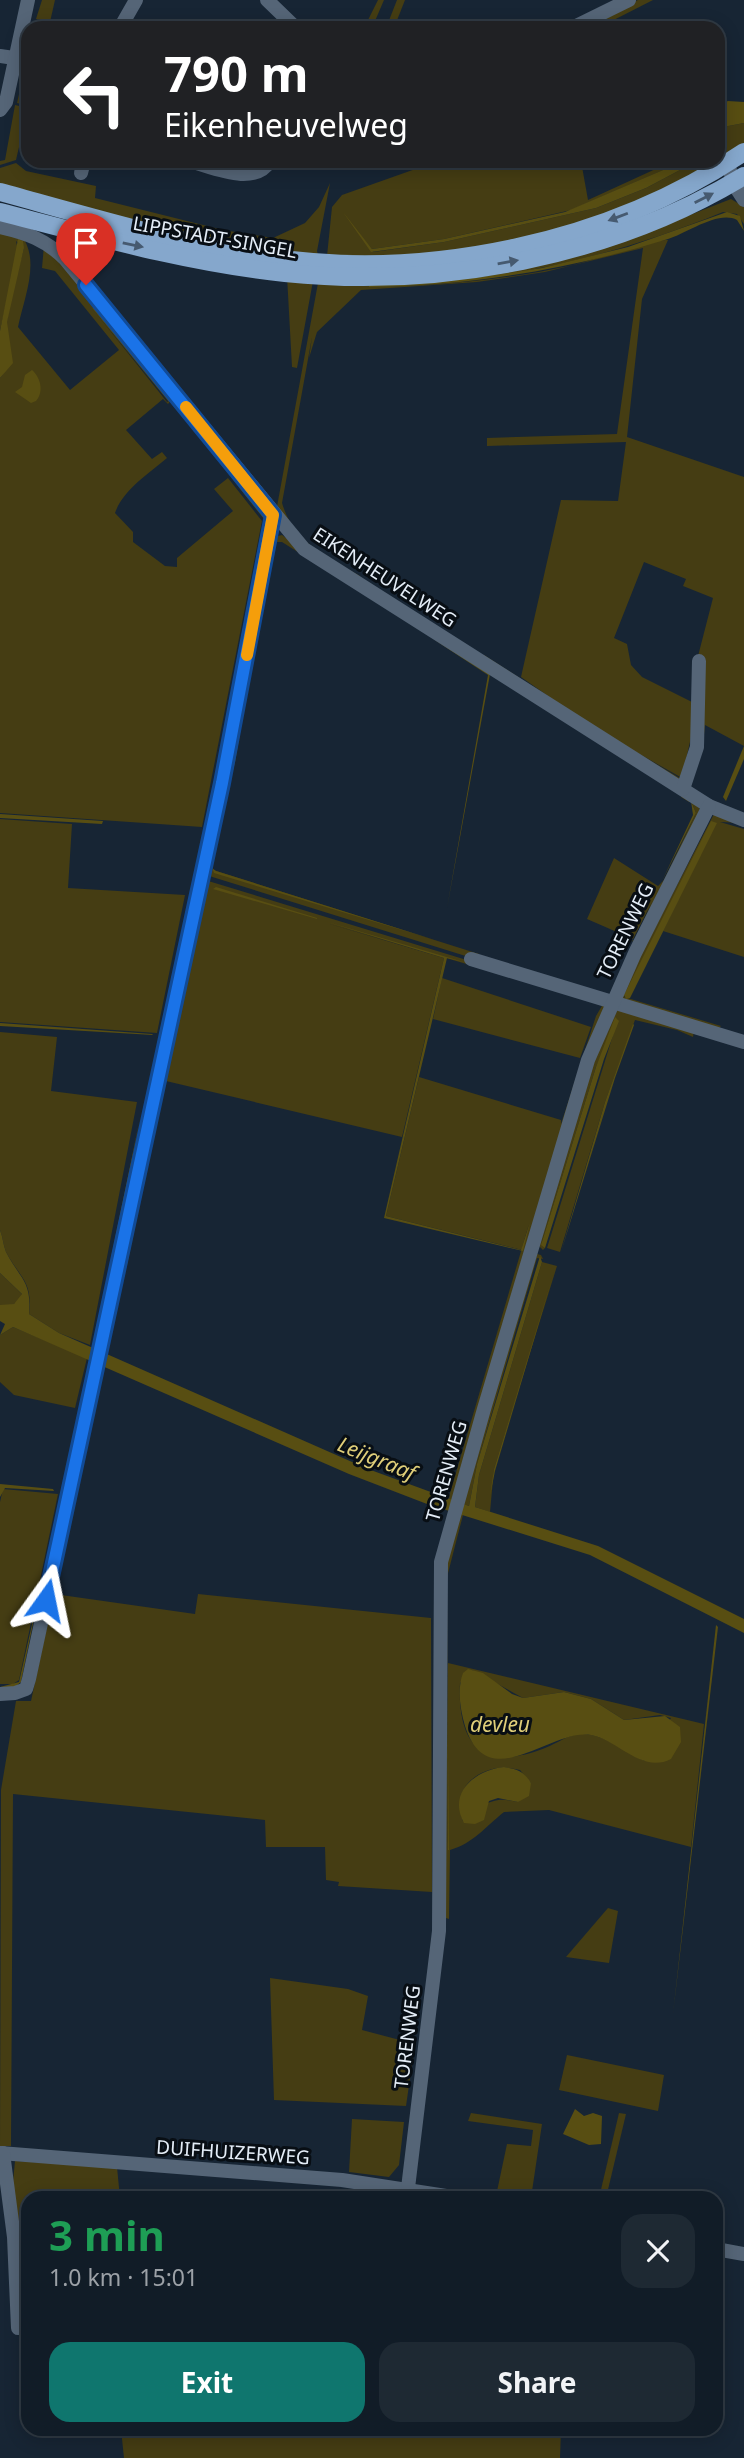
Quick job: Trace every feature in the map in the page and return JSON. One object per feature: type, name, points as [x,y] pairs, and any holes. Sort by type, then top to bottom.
[{"type":"main road","name":"LIPPSTADT-SINGEL","points":[[725,164],[744,152]]},
{"type":"main road","name":"LIPPSTADT-SINGEL","points":[[0,192],[215,248],[292,260],[378,264],[455,257],[572,232],[654,202],[717,168]]},
{"type":"main road","name":"LIPPSTADT-SINGEL","points":[[0,212],[245,268],[322,275],[407,274],[477,267],[570,249],[662,217],[741,178]]},
{"type":"street","points":[[0,110],[6,102],[7,57],[28,0]]},
{"type":"street","points":[[126,21],[136,0]]},
{"type":"street","points":[[267,0],[289,21]]},
{"type":"street","points":[[586,21],[629,0]]},
{"type":"street","points":[[728,162],[741,178],[744,200]]},
{"type":"street","points":[[222,168],[254,175],[264,168]]},
{"type":"street","name":"EIKENHEUVELWEG","points":[[0,227],[33,235],[53,247],[65,259],[273,515],[304,549],[709,806],[744,820]]},
{"type":"street","points":[[0,1694],[26,1689],[29,1679],[224,772],[273,515]]},
{"type":"street","points":[[683,789],[697,747],[699,661]]},
{"type":"street","name":"TORENWEG","points":[[408,2188],[439,1931],[441,1562],[588,1060],[612,1002],[709,806]]},
{"type":"street","points":[[471,959],[744,1042]]},
{"type":"street","name":"DUIFHUIZERWEG","points":[[18,2328],[14,2237],[2,2153],[423,2191]]},
{"type":"street","points":[[723,2250],[744,2254]]},
{"type":"shaded area","points":[[42,0],[55,0],[50,21],[36,19]]},
{"type":"shaded area","points":[[378,0],[384,0],[375,21],[368,21]]},
{"type":"shaded area","points":[[397,0],[405,0],[397,21],[389,21]]},
{"type":"shaded area","points":[[638,0],[653,0],[612,21],[595,21]]},
{"type":"shaded area","points":[[21,85],[21,104],[17,103]]},
{"type":"shaded area","points":[[15,105],[21,106],[21,138],[16,160],[0,165],[0,161],[5,160]]},
{"type":"shaded area","points":[[744,123],[744,146],[725,157],[725,127]]},
{"type":"shaded area","points":[[16,163],[26,171],[96,186],[95,198],[223,230],[273,238],[305,223],[319,207],[330,183],[317,251],[318,255],[327,256],[332,207],[342,195],[418,168],[582,168],[588,200],[658,168],[668,168],[571,210],[444,239],[372,249],[365,241],[373,252],[444,242],[596,208],[646,188],[684,168],[707,168],[682,183],[555,233],[415,258],[280,256],[0,187],[0,168]]},
{"type":"shaded area","points":[[731,199],[744,207],[744,224],[737,214],[723,212],[631,245],[536,269],[471,279],[369,284],[370,287],[420,285],[520,275],[569,266],[647,243],[668,240],[642,299],[627,437],[744,477],[744,746],[705,725],[702,753],[698,750],[701,661],[697,660],[713,598],[683,586],[686,579],[644,562],[614,638],[627,644],[631,665],[642,677],[698,705],[695,749],[686,778],[683,780],[679,782],[483,659],[484,655],[551,698],[521,677],[561,500],[618,501],[626,442],[487,446],[487,438],[617,434],[643,248],[545,272],[477,282],[361,290],[317,332],[309,358],[312,337],[282,503],[287,517],[302,538],[322,554],[360,576],[356,579],[303,544],[276,512],[318,283],[313,281],[297,368],[292,367],[287,276],[393,278],[510,265],[654,229]],"holes":[[[697,710],[693,741],[683,780],[636,752],[682,778]]]},
{"type":"shaded area","points":[[0,231],[21,235],[30,256],[29,280],[18,327],[70,390],[119,350],[55,271],[42,268],[44,245],[174,397],[168,404],[163,399],[126,430],[152,459],[162,452],[167,458],[130,490],[115,513],[133,532],[133,542],[165,566],[177,567],[177,558],[233,511],[214,489],[228,478],[262,521],[202,827],[0,813],[0,378],[8,363],[7,320],[24,248],[16,241],[18,250],[0,331]],"holes":[[[95,305],[170,401],[167,402],[92,308]]]},
{"type":"shaded area","points":[[282,535],[315,560],[696,801],[700,810],[699,817],[638,942],[631,941],[635,940],[652,902],[633,939],[587,919],[614,858],[658,886],[664,880],[696,813],[691,801],[282,542],[277,542],[272,551],[210,869],[479,954],[478,959],[206,875],[271,542],[274,537]]},
{"type":"shaded area","points":[[714,814],[744,823],[720,822],[744,829],[744,957],[663,931],[716,823],[624,997],[721,1026],[719,1028],[627,1004],[620,995]]},
{"type":"shaded area","points":[[0,819],[72,824],[68,888],[185,895],[157,1033],[0,1022]]},
{"type":"shaded area","points":[[205,880],[607,1003],[454,1502],[449,1499],[450,1493],[521,1250],[386,1216],[419,1077],[561,1120],[561,1124],[596,1016],[603,1004],[323,922],[444,958],[402,1137],[166,1081],[172,1053],[161,1092],[106,1354],[101,1352]]},
{"type":"shaded area","points":[[442,978],[591,1027],[580,1058],[433,1019]]},
{"type":"shaded area","points":[[622,1010],[694,1031],[693,1037],[677,1030],[635,1020],[605,1102],[560,1252],[547,1248],[618,1019],[596,1067],[542,1242],[545,1248],[543,1250],[538,1245],[594,1054],[617,1011]]},
{"type":"shaded area","points":[[0,1032],[57,1037],[51,1091],[137,1102],[90,1345],[59,1333],[29,1314],[27,1287],[5,1249],[0,1230]]},
{"type":"shaded area","points":[[537,1254],[543,1259],[537,1258],[477,1464],[469,1506],[460,1503]]},
{"type":"shaded area","points":[[542,1262],[557,1266],[494,1469],[490,1512],[475,1507],[479,1475]]},
{"type":"shaded area","points":[[0,1273],[22,1294],[19,1301],[7,1306],[0,1305]]},
{"type":"shaded area","points":[[13,1327],[87,1358],[75,1408],[14,1395],[0,1382],[0,1335]]},
{"type":"shaded area","points":[[3,1489],[58,1494],[19,1680],[13,1684],[0,1684],[0,1502]]},
{"type":"shaded area","points":[[457,1513],[463,1515],[447,1577],[448,1850],[448,1663],[704,1724],[691,1847],[549,1810],[504,1812],[473,1839],[450,1850],[449,1919],[446,1918],[442,1583]],"holes":[[[472,1670],[523,1698],[564,1692],[591,1699],[624,1720],[660,1715],[671,1718],[645,1761],[606,1740],[580,1734],[524,1755],[491,1755],[478,1748],[469,1738],[463,1724],[460,1683]],[[504,1767],[520,1770],[531,1783],[518,1802],[501,1800],[488,1803],[463,1821],[461,1799],[468,1783],[483,1772]]]},
{"type":"shaded area","points":[[54,1594],[195,1614],[198,1594],[431,1618],[432,1892],[338,1886],[339,1882],[326,1880],[325,1847],[266,1847],[265,1820],[13,1794],[11,2146],[0,2146],[1,1790],[16,1701],[31,1701]]},
{"type":"shaded area","points":[[608,1908],[618,1911],[609,1963],[566,1957]]},
{"type":"shaded area","points":[[270,1978],[348,1989],[368,1996],[362,2030],[415,2044],[406,2106],[274,2100]]},
{"type":"shaded area","points":[[567,2055],[664,2075],[658,2111],[559,2090]]},
{"type":"shaded area","points":[[471,2113],[542,2124],[532,2191],[497,2191],[507,2144],[531,2146],[533,2130],[468,2121]]},
{"type":"shaded area","points":[[619,2113],[626,2114],[608,2191],[601,2191]]},
{"type":"shaded area","points":[[352,2119],[404,2122],[399,2165],[389,2177],[349,2172]]},
{"type":"shaded area","points":[[15,2161],[117,2167],[119,2191],[21,2191],[21,2301],[13,2182]]},
{"type":"shaded area","points":[[122,2436],[561,2436],[560,2458],[124,2458]]},
{"type":"water","points":[[725,102],[744,102],[744,123],[725,127]]},
{"type":"water","points":[[668,168],[684,168],[646,188],[596,208],[444,242],[371,252],[343,212],[372,249],[444,239],[565,212]]},
{"type":"water","points":[[727,212],[740,216],[744,231],[737,220],[721,218],[668,239],[558,267],[483,279],[369,287],[369,284],[473,278],[542,268],[628,247]]},
{"type":"water","points":[[18,239],[23,241],[24,248],[7,322],[13,363],[0,378],[0,331]]},
{"type":"water","points":[[95,305],[169,398],[169,402],[92,308]]},
{"type":"water","points":[[32,370],[41,389],[36,401],[31,403],[15,392],[22,387],[25,375]]},
{"type":"water","points":[[233,480],[266,519],[255,578],[264,519]]},
{"type":"water","points":[[272,551],[235,762],[212,857]]},
{"type":"water","points":[[249,595],[252,596],[214,783]]},
{"type":"water","points":[[433,639],[490,674],[447,908],[488,675]]},
{"type":"water","points":[[744,746],[744,759],[726,801],[723,797]]},
{"type":"water","points":[[691,801],[696,813],[662,881],[693,815]]},
{"type":"water","points":[[0,814],[103,821],[102,824],[0,818]]},
{"type":"water","points":[[711,821],[717,823],[630,998],[626,999],[624,995]]},
{"type":"water","points":[[212,868],[216,871],[435,940],[214,873]]},
{"type":"water","points":[[216,887],[317,918],[317,919],[213,889]]},
{"type":"water","points":[[324,921],[467,963],[447,958],[386,1216],[521,1250],[530,1223],[523,1251],[384,1218],[444,958]]},
{"type":"water","points":[[615,1017],[619,1021],[604,1059],[545,1248],[541,1245],[596,1067]]},
{"type":"water","points":[[0,1023],[152,1034],[153,1035],[0,1026]]},
{"type":"water","points":[[634,1025],[561,1252],[605,1102]]},
{"type":"water","points":[[140,1118],[113,1258],[111,1258]]},
{"type":"water","points":[[154,1135],[127,1265],[125,1264]]},
{"type":"water","points":[[0,1230],[6,1252],[27,1287],[29,1314],[59,1333],[368,1469],[469,1506],[477,1464],[540,1256],[542,1262],[479,1475],[475,1507],[598,1546],[744,1619],[744,1633],[590,1555],[427,1504],[349,1474],[13,1327],[0,1335],[5,1324],[0,1321],[0,1305],[14,1304],[22,1294],[0,1273]]},
{"type":"water","points":[[554,1272],[495,1471],[490,1496],[494,1469]]},
{"type":"water","points":[[0,1484],[54,1491],[5,1488],[0,1497]]},
{"type":"water","points":[[42,1580],[21,1682],[15,1687],[0,1687],[19,1682]]},
{"type":"water","points":[[716,1625],[718,1627],[673,2014]]},
{"type":"water","points":[[447,1655],[449,1850],[448,1850]]},
{"type":"water","name":"devleu","points":[[468,1669],[483,1673],[512,1694],[523,1698],[564,1692],[591,1699],[624,1720],[665,1716],[680,1727],[681,1742],[671,1759],[660,1762],[640,1759],[591,1735],[575,1736],[504,1759],[489,1757],[475,1747],[463,1719],[460,1686],[463,1673]]},
{"type":"water","points":[[504,1767],[526,1776],[531,1783],[529,1796],[518,1802],[498,1798],[489,1801],[484,1820],[475,1824],[464,1823],[459,1802],[467,1784],[484,1773]]},
{"type":"water","points":[[575,2109],[584,2116],[593,2113],[602,2116],[601,2144],[589,2145],[563,2134]]},
{"type":"slow traffic","points":[[186,407],[273,515],[247,655]]},
{"type":"route","points":[[46,1600],[222,783],[273,515],[86,285]]},
{"type":"water label","name":"Leijgraaf","points":[[377,1458]]}]
